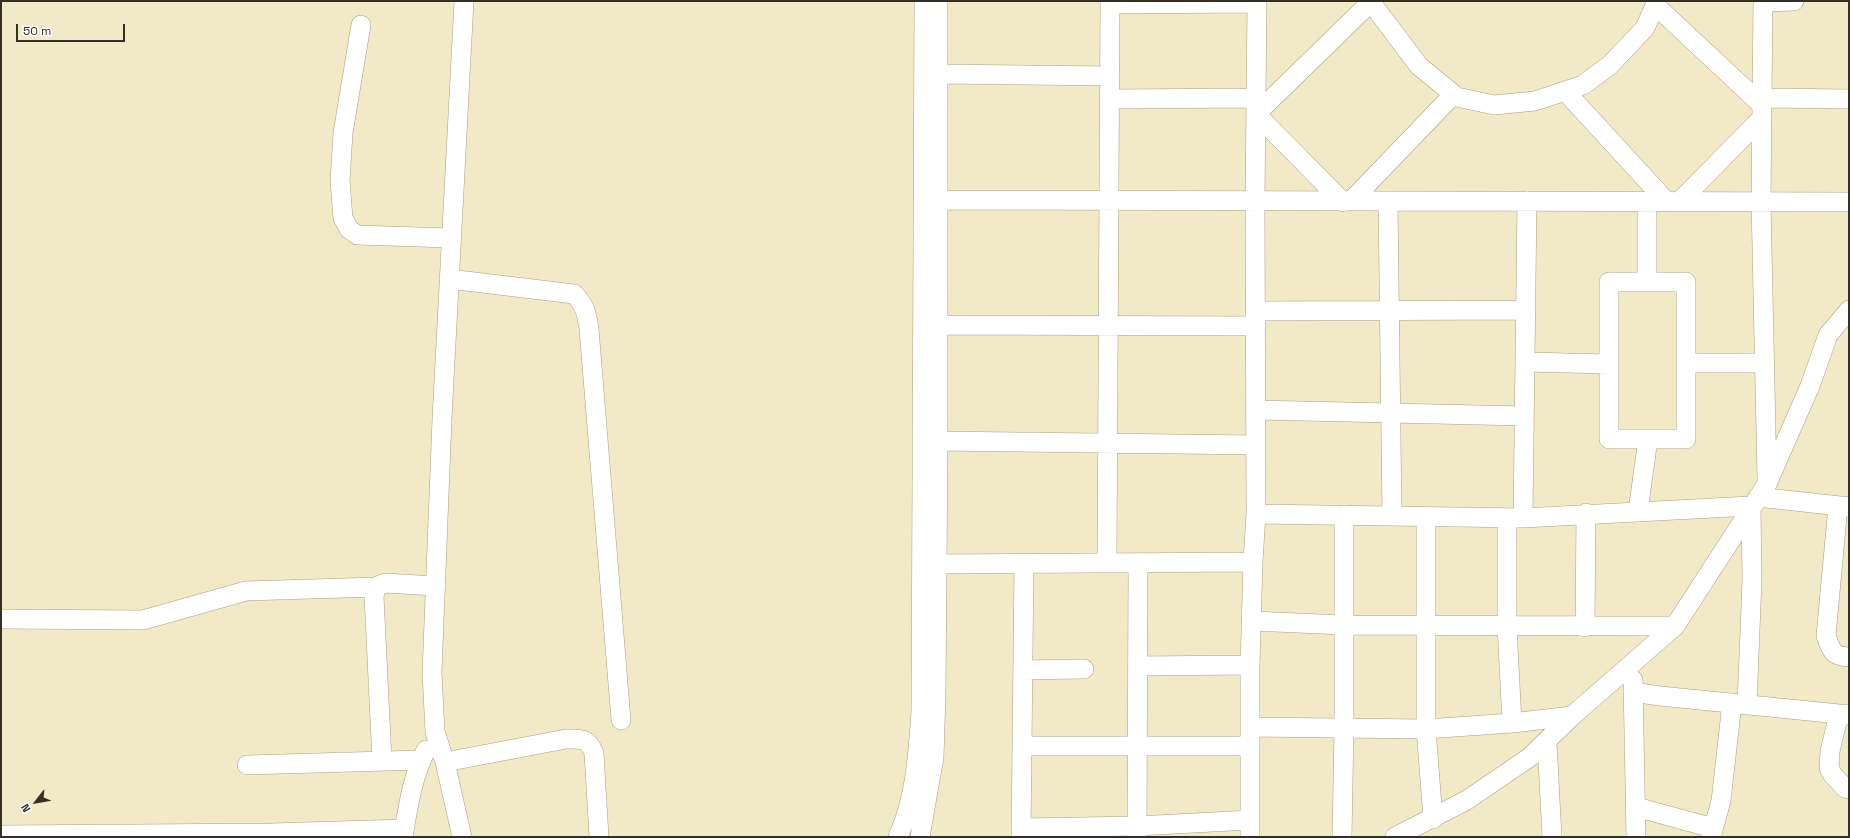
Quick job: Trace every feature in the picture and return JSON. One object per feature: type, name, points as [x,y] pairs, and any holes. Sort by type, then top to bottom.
[{"type":"street","points":[[462,837],[445,762],[436,732],[432,673],[451,238],[464,1]]},
{"type":"street","points":[[898,837],[905,821],[917,766],[921,711],[924,1]]},
{"type":"street","points":[[920,837],[934,758],[938,441],[938,1]]},
{"type":"street","points":[[1256,106],[1371,1],[1420,66],[1452,93],[1452,96]]},
{"type":"street","points":[[1636,807],[1712,832],[1721,801],[1739,704],[1759,496],[1764,363],[1761,201],[1763,1],[1794,1]]},
{"type":"street","points":[[1024,563],[1021,832],[1137,832],[1250,828],[1250,665],[1252,562],[1256,514],[1255,202],[1257,2],[1110,2],[1107,563]]},
{"type":"street","points":[[1452,96],[1494,105],[1535,101],[1583,85],[1610,65],[1645,28],[1656,3],[1762,107]]},
{"type":"street","points":[[360,25],[343,132],[340,181],[343,218],[349,229],[357,234],[451,238]]},
{"type":"street","points":[[937,74],[1110,76]]},
{"type":"street","points":[[1565,91],[1673,201]]},
{"type":"street","points":[[1347,202],[1452,96]]},
{"type":"street","points":[[1110,99],[1256,106],[1347,202]]},
{"type":"street","points":[[1673,201],[1762,107],[1849,99]]},
{"type":"street","points":[[937,200],[1255,202],[1849,202]]},
{"type":"street","points":[[1388,201],[1392,516]]},
{"type":"street","points":[[1512,723],[1506,626],[1524,416],[1527,201]]},
{"type":"street","points":[[1647,201],[1647,282]]},
{"type":"street","points":[[450,279],[574,294],[582,302],[586,310],[621,720]]},
{"type":"street","points":[[1609,282],[1647,282],[1686,282],[1686,439],[1609,439],[1609,282]]},
{"type":"street","points":[[938,325],[1108,326],[1390,310],[1526,310]]},
{"type":"street","points":[[1395,837],[1467,800],[1530,757],[1572,716],[1675,626],[1759,496],[1810,386],[1828,335],[1849,310]]},
{"type":"street","points":[[1525,362],[1609,364]]},
{"type":"street","points":[[1686,363],[1764,363]]},
{"type":"street","points":[[1256,410],[1524,416]]},
{"type":"street","points":[[1638,511],[1648,439]]},
{"type":"street","points":[[938,441],[1256,445]]},
{"type":"street","points":[[1256,514],[1515,518],[1638,511],[1759,496],[1843,507],[1826,636],[1833,653],[1838,656],[1849,656]]},
{"type":"street","points":[[1585,627],[1586,513]]},
{"type":"street","points":[[1342,837],[1344,729],[1344,515]]},
{"type":"street","points":[[1426,517],[1426,729],[1432,819]]},
{"type":"street","points":[[937,564],[1252,562]]},
{"type":"street","points":[[1137,832],[1138,563]]},
{"type":"street","points":[[1,619],[143,620],[246,591],[376,588],[385,583],[436,586]]},
{"type":"street","points":[[376,588],[375,604],[382,761]]},
{"type":"street","points":[[1252,621],[1344,625],[1426,626],[1675,626]]},
{"type":"street","points":[[1632,662],[1636,837]]},
{"type":"street","points":[[1138,666],[1250,665]]},
{"type":"street","points":[[1023,670],[1084,669]]},
{"type":"street","points":[[1633,692],[1844,714],[1830,751],[1829,768],[1833,775],[1845,788],[1849,789]]},
{"type":"street","points":[[1250,727],[1426,729],[1512,723],[1572,716]]},
{"type":"street","points":[[1,835],[403,833],[409,798],[422,760],[436,732]]},
{"type":"street","points":[[445,762],[566,739],[584,739],[590,744],[594,753],[599,837]]},
{"type":"street","points":[[1547,742],[1552,837]]},
{"type":"street","points":[[1022,746],[1250,746]]},
{"type":"street","points":[[247,765],[422,760]]}]
